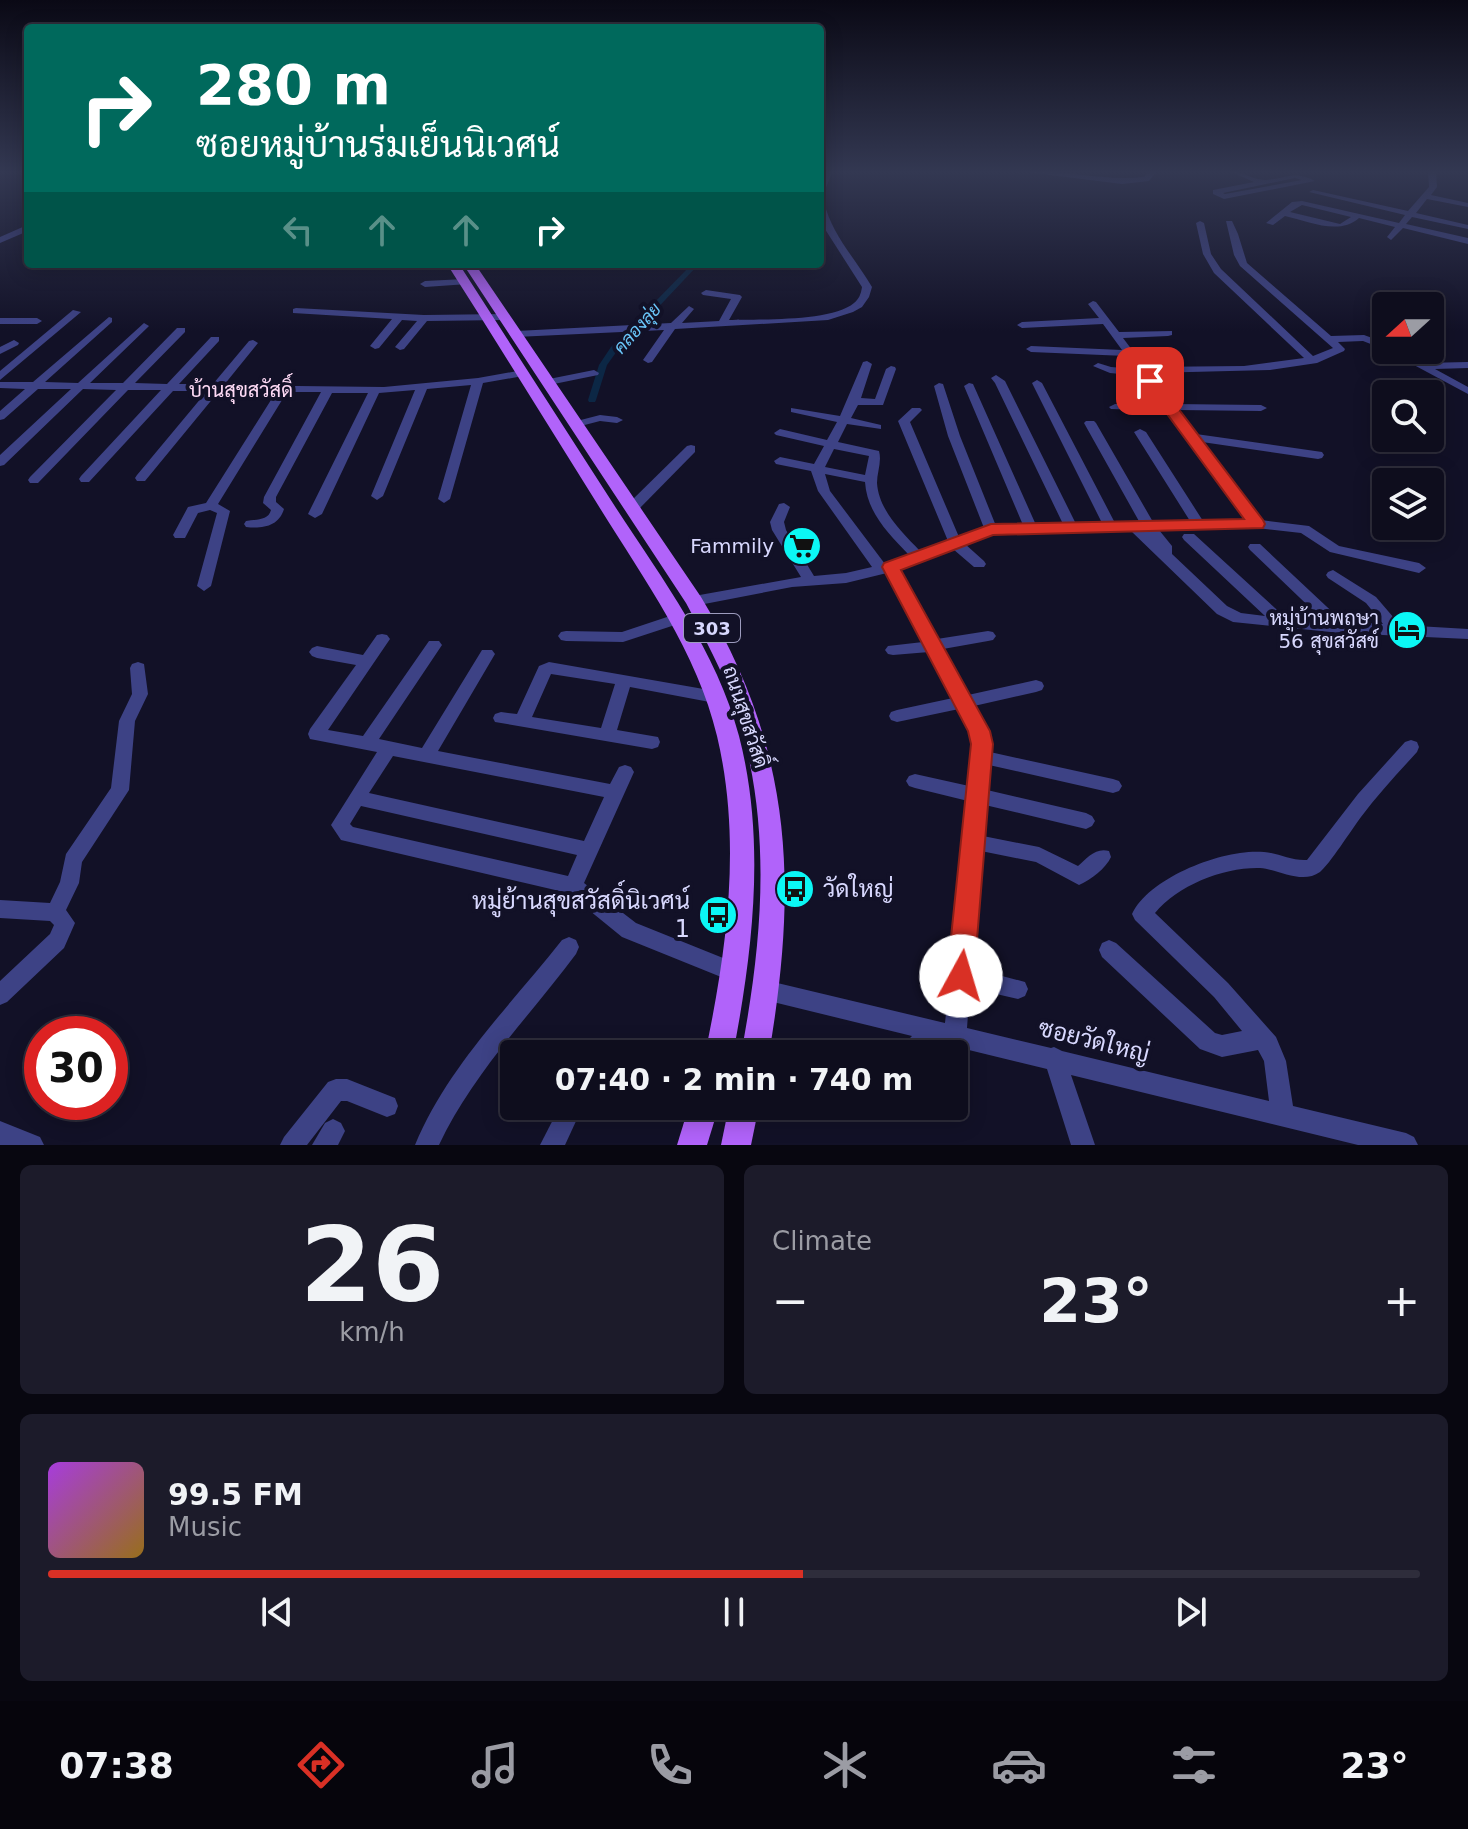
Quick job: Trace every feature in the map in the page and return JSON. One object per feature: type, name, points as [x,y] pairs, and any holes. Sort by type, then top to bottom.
[{"type":"main road","name":"ถนนสุขสวัสดิ์","points":[[467,273],[497,318],[523,373],[676,619],[704,668],[715,697],[735,769],[741,830],[736,973],[722,1040]]},
{"type":"main road","name":"ถนนสุขสวัสดิ์","points":[[497,318],[516,334],[694,601],[727,657],[742,692],[765,777],[775,898],[769,991],[758,1040]]},
{"type":"main road","points":[[692,1145],[700,1120]]},
{"type":"main road","points":[[736,1145],[741,1120]]},
{"type":"street","points":[[516,334],[819,319],[850,310],[862,301],[867,287],[826,224]]},
{"type":"street","points":[[1200,224],[1207,254],[1219,273],[1313,361]]},
{"type":"street","points":[[1105,380],[1288,365],[1313,361],[1340,349],[1240,259],[1238,237],[1230,224]]},
{"type":"street","points":[[1391,237],[1399,225],[1464,240],[1455,250]]},
{"type":"street","points":[[0,240],[24,230]]},
{"type":"street","points":[[1219,273],[1252,272]]},
{"type":"street","points":[[425,284],[467,273]]},
{"type":"street","points":[[706,293],[737,297],[722,324]]},
{"type":"street","points":[[1093,304],[1257,524]]},
{"type":"street","points":[[648,360],[689,309]]},
{"type":"street","points":[[296,311],[424,318],[497,318]]},
{"type":"street","points":[[0,377],[76,312]]},
{"type":"street","points":[[375,346],[399,317]]},
{"type":"street","points":[[400,347],[424,318]]},
{"type":"street","points":[[0,417],[109,320]]},
{"type":"street","points":[[0,321],[37,321]]},
{"type":"street","points":[[1022,325],[1106,321]]},
{"type":"street","points":[[0,462],[144,326]]},
{"type":"street","points":[[34,480],[181,330]]},
{"type":"street","points":[[1117,335],[1168,333]]},
{"type":"street","points":[[85,479],[215,339]]},
{"type":"street","points":[[1332,339],[1372,340]]},
{"type":"street","points":[[0,351],[14,343]]},
{"type":"street","points":[[141,478],[253,343]]},
{"type":"street","points":[[1031,349],[1129,353]]},
{"type":"street","points":[[817,470],[854,401],[867,364]]},
{"type":"street","points":[[1417,364],[1468,391]]},
{"type":"street","points":[[1421,366],[1468,365]]},
{"type":"street","points":[[1098,366],[1145,375]]},
{"type":"street","points":[[854,401],[879,403],[891,369]]},
{"type":"street","points":[[0,385],[375,390],[478,381],[523,373]]},
{"type":"street","points":[[549,382],[594,373]]},
{"type":"street","points":[[996,378],[1071,527]]},
{"type":"street","points":[[444,499],[478,381]]},
{"type":"street","points":[[1037,383],[1110,526]]},
{"type":"street","points":[[939,386],[954,436],[991,530]]},
{"type":"street","points":[[969,386],[1031,528]]},
{"type":"street","points":[[377,496],[422,387]]},
{"type":"street","points":[[211,506],[283,389]]},
{"type":"street","points":[[251,524],[271,521],[276,517],[278,509],[269,503],[270,497],[328,389]]},
{"type":"street","points":[[315,514],[375,390]]},
{"type":"street","points":[[1115,407],[1261,408]]},
{"type":"street","points":[[795,410],[877,427]]},
{"type":"street","points":[[916,410],[904,421],[955,543],[979,564]]},
{"type":"street","points":[[577,424],[600,418],[617,420]]},
{"type":"street","points":[[1090,423],[1153,546],[1231,616],[1340,628],[1468,634]]},
{"type":"street","points":[[1140,432],[1195,531],[1282,623]]},
{"type":"street","points":[[780,433],[875,454],[871,480],[877,505],[885,520],[918,557]]},
{"type":"street","points":[[1191,437],[1318,455]]},
{"type":"street","points":[[632,508],[691,449]]},
{"type":"street","points":[[780,461],[871,480]]},
{"type":"street","points":[[817,470],[830,500],[886,568],[934,646],[979,731],[983,757],[955,1036]]},
{"type":"street","points":[[180,535],[193,510],[211,506],[224,511],[204,586]]},
{"type":"street","points":[[784,507],[777,522],[779,530],[810,580]]},
{"type":"street","points":[[694,601],[810,580],[846,578],[886,568],[991,530],[1031,528],[1142,526],[1195,531],[1257,524],[1304,529],[1335,549],[1419,568]]},
{"type":"street","points":[[1255,547],[1340,628]]},
{"type":"street","points":[[1333,575],[1371,600],[1397,631]]},
{"type":"street","points":[[566,636],[623,637],[676,619]]},
{"type":"street","points":[[893,650],[988,636]]},
{"type":"street","points":[[382,639],[316,734],[615,792]]},
{"type":"street","points":[[366,745],[434,645]]},
{"type":"street","points":[[317,652],[366,661]]},
{"type":"street","points":[[426,756],[487,654]]},
{"type":"street","points":[[55,912],[69,883],[73,860],[120,790],[127,721],[140,694],[138,668]]},
{"type":"street","points":[[522,721],[545,670],[549,668],[715,697]]},
{"type":"street","points":[[607,735],[624,680]]},
{"type":"street","points":[[897,716],[1036,686]]},
{"type":"street","points":[[501,718],[652,742]]},
{"type":"street","points":[[1283,1115],[1275,1061],[1263,1038],[1221,990],[1142,914],[1161,892],[1180,881],[1235,862],[1263,860],[1299,869],[1313,866],[1364,799],[1411,747]]},
{"type":"street","points":[[388,749],[340,825],[347,834],[573,886],[629,930],[736,973]]},
{"type":"street","points":[[983,757],[1113,786]]},
{"type":"street","points":[[573,886],[625,772]]},
{"type":"street","points":[[915,781],[1086,821]]},
{"type":"street","points":[[357,798],[589,850]]},
{"type":"street","points":[[975,842],[1039,855],[1079,876],[1102,857]]},
{"type":"street","points":[[0,909],[55,912],[65,923],[62,935],[0,995]]},
{"type":"street","points":[[427,1145],[463,1076],[542,984],[569,947]]},
{"type":"street","points":[[1109,950],[1168,1008],[1208,1041],[1222,1046],[1263,1038]]},
{"type":"street","points":[[961,976],[1018,989]]},
{"type":"street","name":"ซอยวัดใหญ่","points":[[769,991],[1406,1145]]},
{"type":"street","points":[[923,1040],[932,1030]]},
{"type":"street","points":[[1054,1058],[1083,1145]]},
{"type":"street","points":[[292,1145],[336,1090],[347,1090],[387,1106]]},
{"type":"street","points":[[552,1145],[565,1120]]},
{"type":"street","points":[[0,1133],[25,1144]]},
{"type":"waterway","name":"คลองลุ่ย","points":[[592,400],[603,365],[614,349],[692,268]]},
{"type":"place","name":"Fammily","points":[[802,546]]},
{"type":"place","name":"หมู่บ้านพฤษา 56 สุขสวัสข์","points":[[1407,630]]},
{"type":"place","name":"วัดใหญ่","points":[[795,889]]},
{"type":"place","name":"หมู่ย้านสุขสวัสดิ์นิเวศน์ 1","points":[[718,915]]},
{"type":"district","name":"บ้านสุขสวัสดิ์","points":[[241,390]]},
{"type":"route","points":[[961,976],[982,744],[979,731],[891,567],[991,530],[1005,528],[1257,524],[1150,381]]}]
